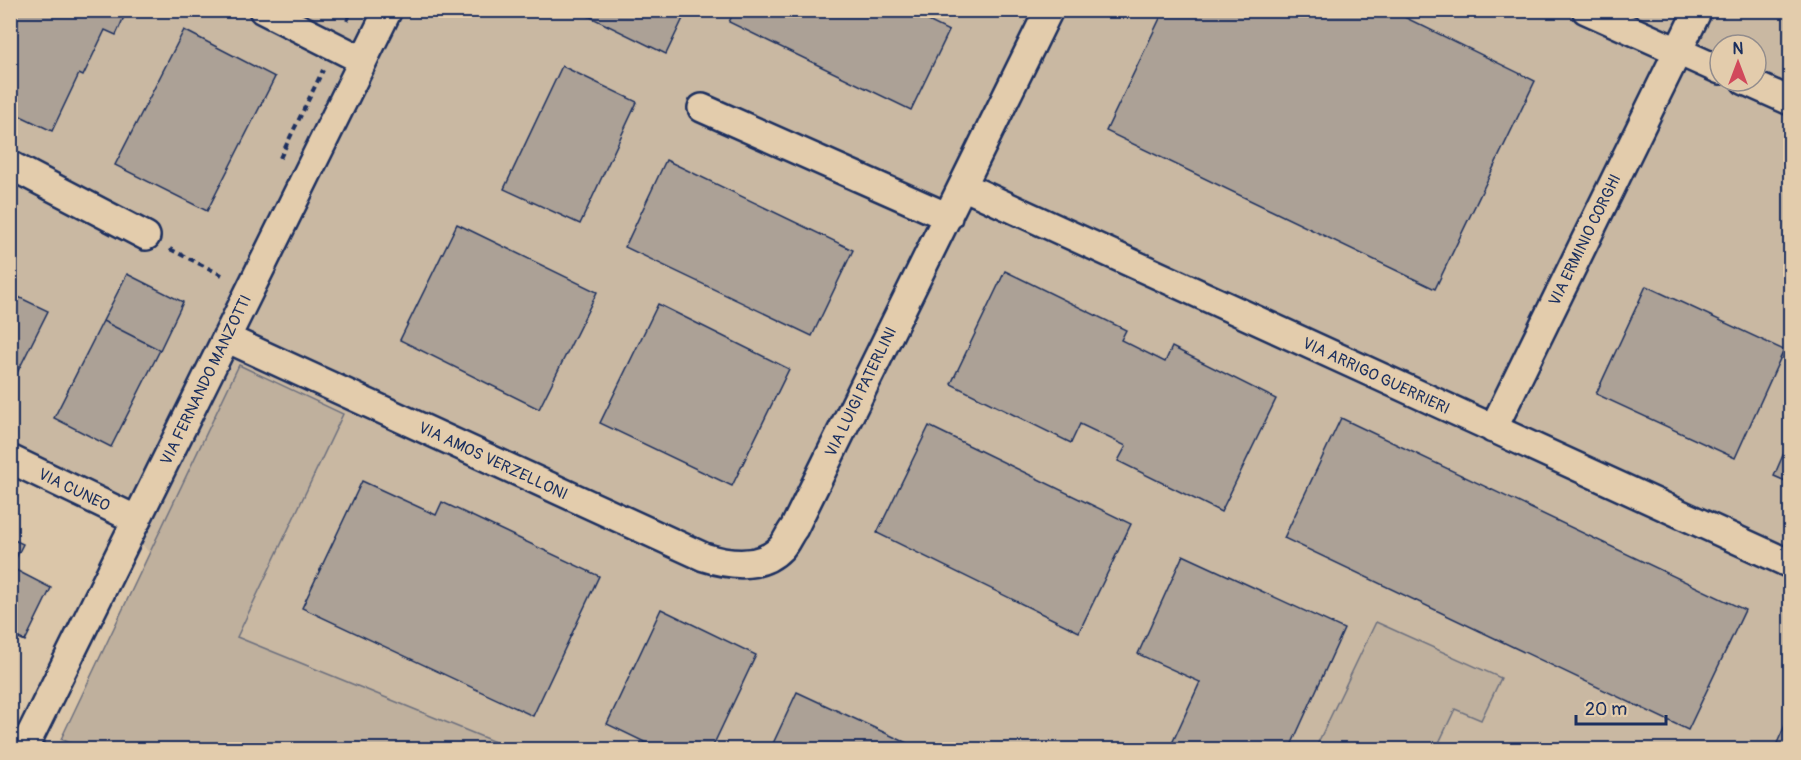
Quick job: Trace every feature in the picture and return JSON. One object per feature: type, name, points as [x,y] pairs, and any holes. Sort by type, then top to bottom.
[{"type":"street","points":[[263,10],[362,60]]},
{"type":"street","name":"VIA FERNANDO MANZOTTI","points":[[23,750],[388,10]]},
{"type":"street","name":"VIA LUIGI PATERLINI","points":[[765,560],[781,548],[794,528],[1049,10]]},
{"type":"street","points":[[1586,10],[1708,65]]},
{"type":"street","name":"VIA ERMINIO CORGHI","points":[[1493,429],[1698,10]]},
{"type":"street","points":[[1768,91],[1791,101]]},
{"type":"street","points":[[702,108],[948,217]]},
{"type":"street","points":[[10,165],[146,236]]},
{"type":"street","name":"VIA ARRIGO GUERRIERI","points":[[963,186],[1791,564]]},
{"type":"street","name":"VIA AMOS VERZELLONI","points":[[226,338],[704,557],[725,564],[765,560]]},
{"type":"street","name":"VIA CUNEO","points":[[10,459],[137,520]]},
{"type":"path","points":[[146,236],[222,275]]},
{"type":"path","points":[[239,750],[243,741]]},
{"type":"shaded area","points":[[11,11],[1790,11],[1790,749],[488,749],[229,655],[124,521],[11,468]]},
{"type":"shaded area","points":[[239,365],[343,414],[237,637],[512,749],[87,750],[61,739]]},
{"type":"shaded area","points":[[1376,622],[1501,678],[1481,720],[1455,709],[1436,749],[1315,749]]},
{"type":"building","points":[[10,10],[127,10],[116,35],[105,30],[83,76],[79,74],[52,131],[10,111]]},
{"type":"building","points":[[589,10],[687,10],[666,54],[586,15]]},
{"type":"building","points":[[735,10],[906,10],[949,31],[911,110],[729,22]]},
{"type":"building","points":[[1164,10],[1390,10],[1535,81],[1435,289],[1106,131]]},
{"type":"building","points":[[184,30],[275,77],[207,211],[115,165]]},
{"type":"building","points":[[562,66],[637,102],[580,224],[504,189]]},
{"type":"building","points":[[666,160],[853,250],[812,336],[625,247]]},
{"type":"building","points":[[457,224],[597,292],[539,409],[400,340]]},
{"type":"building","points":[[1005,271],[1126,330],[1121,340],[1165,362],[1172,347],[1276,399],[1221,512],[1118,461],[1126,446],[1080,424],[1071,443],[951,384]]},
{"type":"building","points":[[127,274],[183,302],[160,350],[103,321]]},
{"type":"building","points":[[1646,286],[1784,350],[1735,458],[1596,394]]},
{"type":"building","points":[[10,293],[48,311],[10,387]]},
{"type":"building","points":[[658,304],[789,369],[732,486],[600,423]]},
{"type":"building","points":[[103,321],[160,350],[111,447],[54,418]]},
{"type":"building","points":[[1341,418],[1745,610],[1688,730],[1284,538]]},
{"type":"building","points":[[929,426],[1131,524],[1079,632],[877,533]]},
{"type":"building","points":[[1790,439],[1790,483],[1774,476]]},
{"type":"building","points":[[362,481],[436,515],[442,502],[599,576],[533,716],[302,608]]},
{"type":"building","points":[[10,538],[23,544],[10,570]]},
{"type":"building","points":[[1183,555],[1344,629],[1289,750],[1169,750],[1200,682],[1138,654]]},
{"type":"building","points":[[12,568],[51,588],[25,641],[10,634]]},
{"type":"building","points":[[661,609],[756,655],[711,750],[661,750],[607,724]]},
{"type":"building","points":[[797,692],[922,750],[770,750]]},
{"type":"building","points":[[1790,714],[1790,750],[1774,750]]}]
